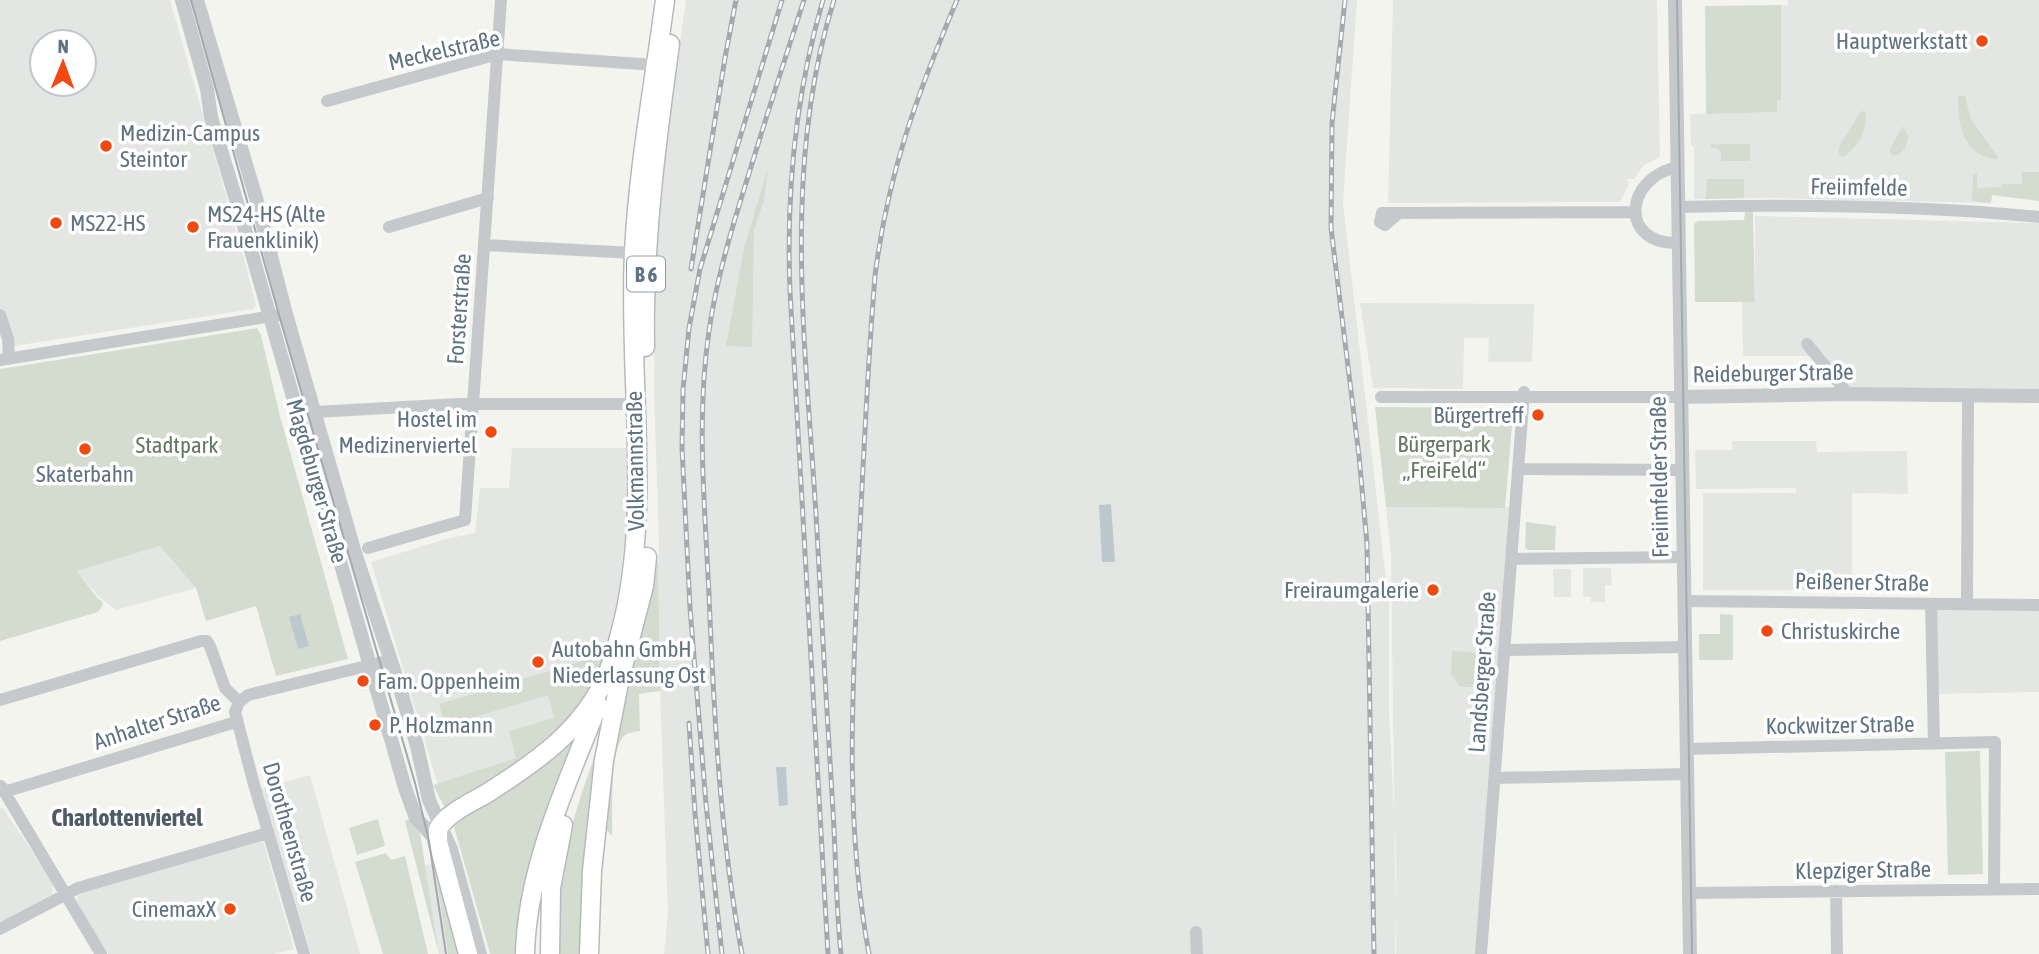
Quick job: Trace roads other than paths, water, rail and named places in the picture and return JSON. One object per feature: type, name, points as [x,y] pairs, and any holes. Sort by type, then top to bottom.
[{"type":"main road","name":"Volkmannstraße","points":[[613,678],[636,551],[638,502],[634,253],[641,164],[664,0]]},
{"type":"main road","name":"Volkmannstraße","points":[[439,833],[452,814],[543,757],[575,725],[613,678],[644,586],[649,471],[646,253],[653,165],[677,0]]},
{"type":"main road","points":[[525,954],[531,905],[546,844],[613,678]]},
{"type":"main road","points":[[589,954],[592,871],[613,678]]},
{"type":"main road","name":"B 6","points":[[550,954],[551,888],[562,828],[613,678]]},
{"type":"main road","name":"Magdeburger Straße","points":[[439,833],[468,954]]},
{"type":"street","name":"Magdeburger Straße","points":[[182,0],[211,117],[412,810],[439,833],[451,849],[480,954]]},
{"type":"street","name":"Magdeburger Straße","points":[[197,0],[367,591],[417,746],[439,833]]},
{"type":"street","name":"Forsterstraße","points":[[368,548],[466,520],[501,0]]},
{"type":"street","name":"Freiimfelder Straße","points":[[1675,0],[1689,954]]},
{"type":"street","name":"Meckelstraße","points":[[327,102],[498,54],[655,65]]},
{"type":"street","points":[[1677,167],[1646,182],[1636,200],[1635,212],[1637,221],[1647,234],[1660,242],[1678,243]]},
{"type":"street","points":[[389,227],[488,198]]},
{"type":"street","name":"Freiimfelde","points":[[1678,207],[1938,210],[2039,217]]},
{"type":"street","points":[[1399,213],[1635,212]]},
{"type":"street","points":[[485,245],[634,253]]},
{"type":"street","points":[[0,315],[8,339],[5,359],[286,314]]},
{"type":"street","points":[[1807,344],[1849,394]]},
{"type":"street","name":"Reideburger Straße","points":[[1381,397],[1849,394],[2039,396]]},
{"type":"street","name":"Landsberger Straße","points":[[1481,954],[1524,395]]},
{"type":"street","points":[[1967,604],[1968,396]]},
{"type":"street","points":[[315,412],[474,404],[635,404]]},
{"type":"street","points":[[1520,469],[1682,470]]},
{"type":"street","points":[[1513,559],[1683,557]]},
{"type":"street","name":"Peißener Straße","points":[[1684,601],[2039,605]]},
{"type":"street","points":[[1931,604],[1934,744]]},
{"type":"street","points":[[0,700],[201,641],[207,642],[225,688],[239,702]]},
{"type":"street","points":[[1505,650],[1685,647]]},
{"type":"street","name":"Anhalter Straße","points":[[2,789],[236,722],[235,712],[239,702],[248,695],[391,660]]},
{"type":"street","name":"Dorotheenstraße","points":[[236,722],[304,954]]},
{"type":"street","name":"Kockwitzer Straße","points":[[1686,749],[1995,742],[1994,889]]},
{"type":"street","points":[[1495,778],[1686,774]]},
{"type":"street","points":[[2,789],[102,954]]},
{"type":"street","points":[[0,929],[65,893],[268,833]]},
{"type":"street","name":"Klepziger Straße","points":[[1688,893],[2039,889]]},
{"type":"street","points":[[1836,891],[1837,954]]},
{"type":"street","points":[[1196,932],[1197,954]]},
{"type":"tram line","points":[[191,0],[415,783],[429,841],[446,954]]},
{"type":"tram line","points":[[1677,0],[1692,954]]},
{"type":"railway","points":[[691,269],[736,0]]},
{"type":"railway","points":[[722,954],[706,804],[690,608],[682,448],[683,390],[689,328],[700,269],[782,0]]},
{"type":"railway","points":[[742,954],[728,865],[716,730],[702,430],[705,364],[721,269],[804,0]]},
{"type":"railway","points":[[823,0],[805,72],[794,144],[789,254],[828,954]]},
{"type":"railway","points":[[834,0],[817,65],[807,131],[802,197],[802,264],[841,954]]},
{"type":"railway","points":[[869,954],[856,858],[852,761],[863,458],[875,276],[896,168],[917,102],[957,0]]},
{"type":"railway","points":[[1345,0],[1332,123],[1331,228],[1367,544],[1374,954]]},
{"type":"railway","points":[[689,723],[708,954]]},
{"type":"place","name":"Hauptwerkstatt","points":[[1982,41]]},
{"type":"place","name":"Medizin-Campus Steintor","points":[[106,146]]},
{"type":"place","name":"MS22-HS","points":[[56,223]]},
{"type":"place","name":"MS24-HS (Alte Frauenklinik)","points":[[193,227]]},
{"type":"place","name":"Bürgertreff","points":[[1538,415]]},
{"type":"place","name":"Hostel im Medizinerviertel","points":[[491,432]]},
{"type":"place","name":"Skaterbahn","points":[[85,449]]},
{"type":"place","name":"Freiraumgalerie","points":[[1433,590]]},
{"type":"place","name":"Christuskirche","points":[[1767,631]]},
{"type":"place","name":"Autobahn GmbH Niederlassung Ost","points":[[538,662]]},
{"type":"place","name":"Fam. Oppenheim","points":[[363,681]]},
{"type":"place","name":"P. Holzmann","points":[[375,725]]},
{"type":"place","name":"CinemaxX","points":[[230,909]]},
{"type":"district","name":"Charlottenviertel","points":[[127,817]]},
{"type":"park label","name":"Stadtpark","points":[[177,445]]},
{"type":"park label","name":"Bürgerpark „FreiFeld“","points":[[1444,457]]}]
